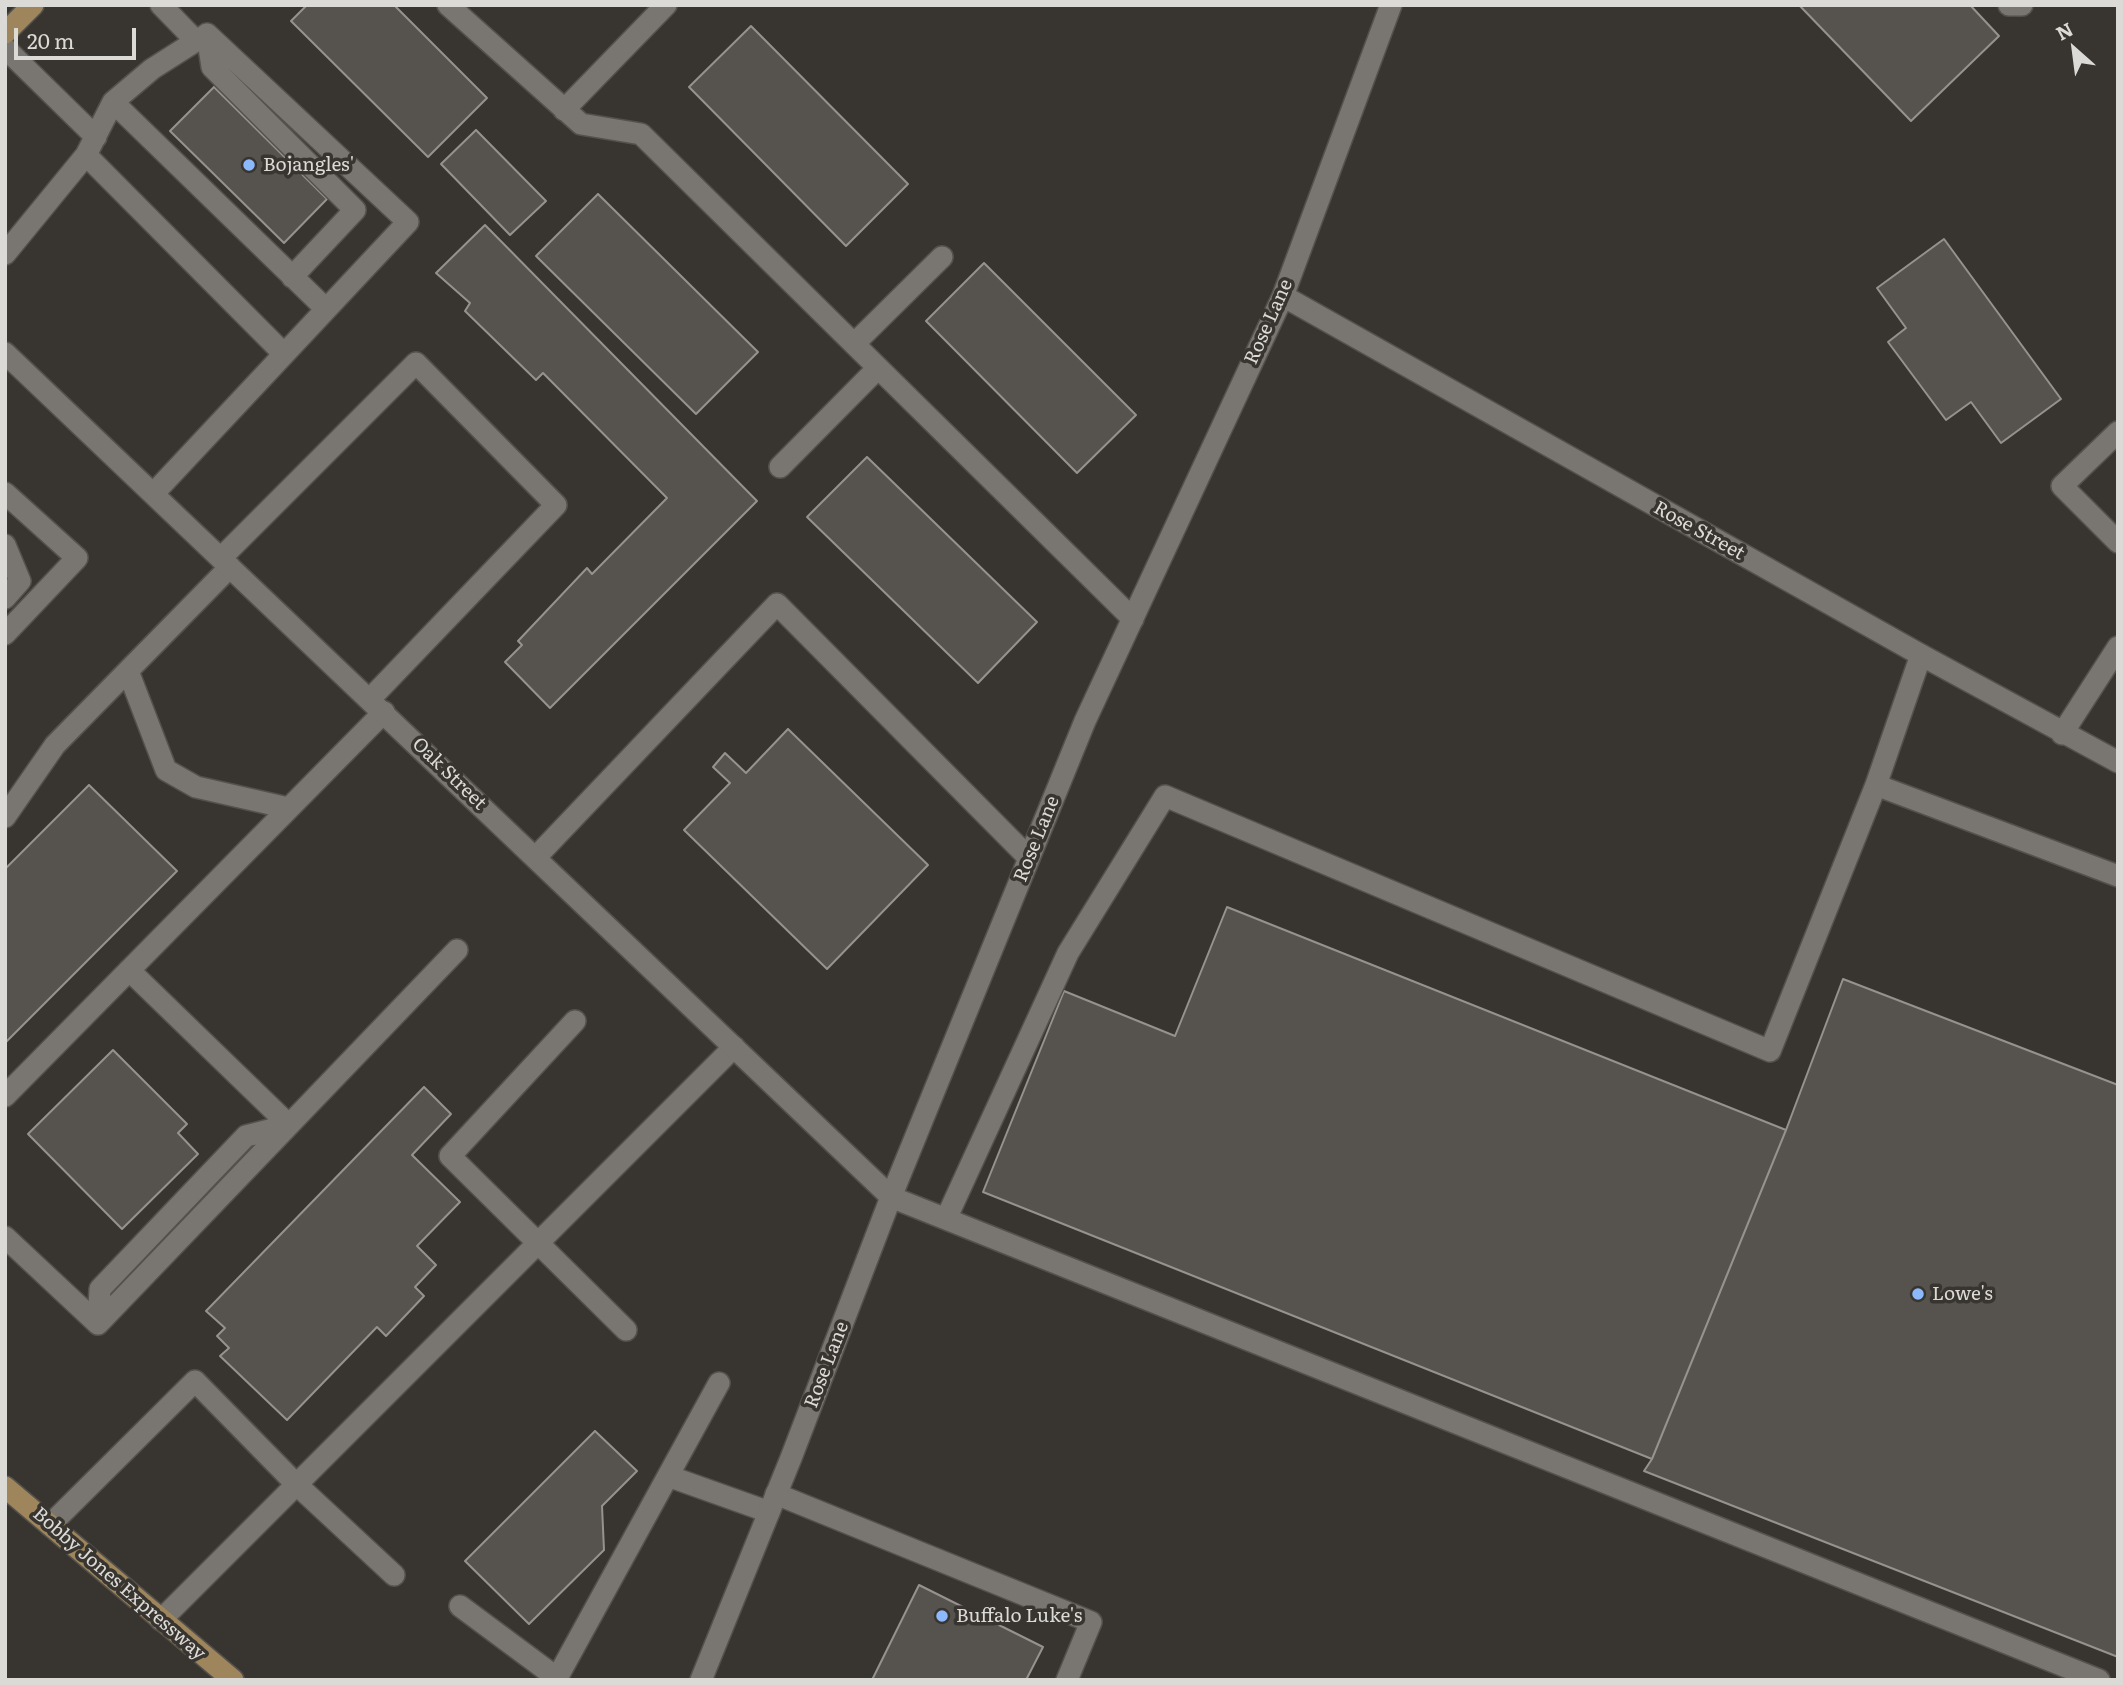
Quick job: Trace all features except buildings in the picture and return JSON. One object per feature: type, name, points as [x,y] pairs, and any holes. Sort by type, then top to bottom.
[{"type":"main road","points":[[5,33],[33,5]]},
{"type":"main road","name":"Bobby Jones Expressway","points":[[5,1487],[161,1620],[214,1671],[233,1680]]},
{"type":"street","points":[[153,494],[408,222],[202,38],[161,5]]},
{"type":"street","points":[[448,5],[581,124],[641,134],[1132,619]]},
{"type":"street","points":[[564,110],[666,5]]},
{"type":"street","name":"Rose Lane","points":[[701,1680],[891,1198],[1085,721],[1283,296],[1391,5]]},
{"type":"street","points":[[2009,5],[2022,5]]},
{"type":"street","points":[[5,254],[91,146],[113,102],[152,69],[202,38]]},
{"type":"street","points":[[202,38],[212,67],[355,210],[292,276]]},
{"type":"street","points":[[5,48],[91,146],[284,354]]},
{"type":"street","points":[[113,102],[326,309]]},
{"type":"street","points":[[854,344],[942,257]]},
{"type":"street","name":"Rose Street","points":[[1283,296],[2062,734],[2118,762]]},
{"type":"street","name":"Oak Street","points":[[5,353],[891,1198]]},
{"type":"street","points":[[5,817],[55,745],[128,671],[226,562],[416,363],[556,505],[288,808],[5,1096]]},
{"type":"street","points":[[780,467],[878,368]]},
{"type":"street","points":[[2118,432],[2062,486],[2118,542]]},
{"type":"street","points":[[5,493],[77,558],[5,634]]},
{"type":"street","points":[[5,545],[20,581],[5,598]]},
{"type":"street","points":[[536,857],[777,604],[1029,858]]},
{"type":"street","points":[[2062,734],[2118,647]]},
{"type":"street","points":[[946,1220],[1068,953],[1165,796],[1770,1051],[1876,785],[1921,655]]},
{"type":"street","points":[[128,671],[166,770],[196,787],[288,808]]},
{"type":"street","points":[[1876,785],[2118,876]]},
{"type":"street","points":[[5,1237],[98,1324],[457,950]]},
{"type":"street","points":[[129,970],[289,1125]]},
{"type":"street","points":[[575,1021],[450,1156],[626,1331]]},
{"type":"street","points":[[161,1620],[734,1047]]},
{"type":"street","points":[[891,1198],[2099,1680]]},
{"type":"street","points":[[50,1525],[195,1381],[296,1484],[394,1575]]},
{"type":"street","points":[[460,1606],[557,1678],[719,1383]]},
{"type":"street","points":[[668,1476],[773,1503],[1091,1622],[1067,1680]]},
{"type":"place","name":"Bojangles'","points":[[249,165]]},
{"type":"place","name":"Lowe's","points":[[1918,1294]]},
{"type":"place","name":"Buffalo Luke's","points":[[942,1616]]}]
